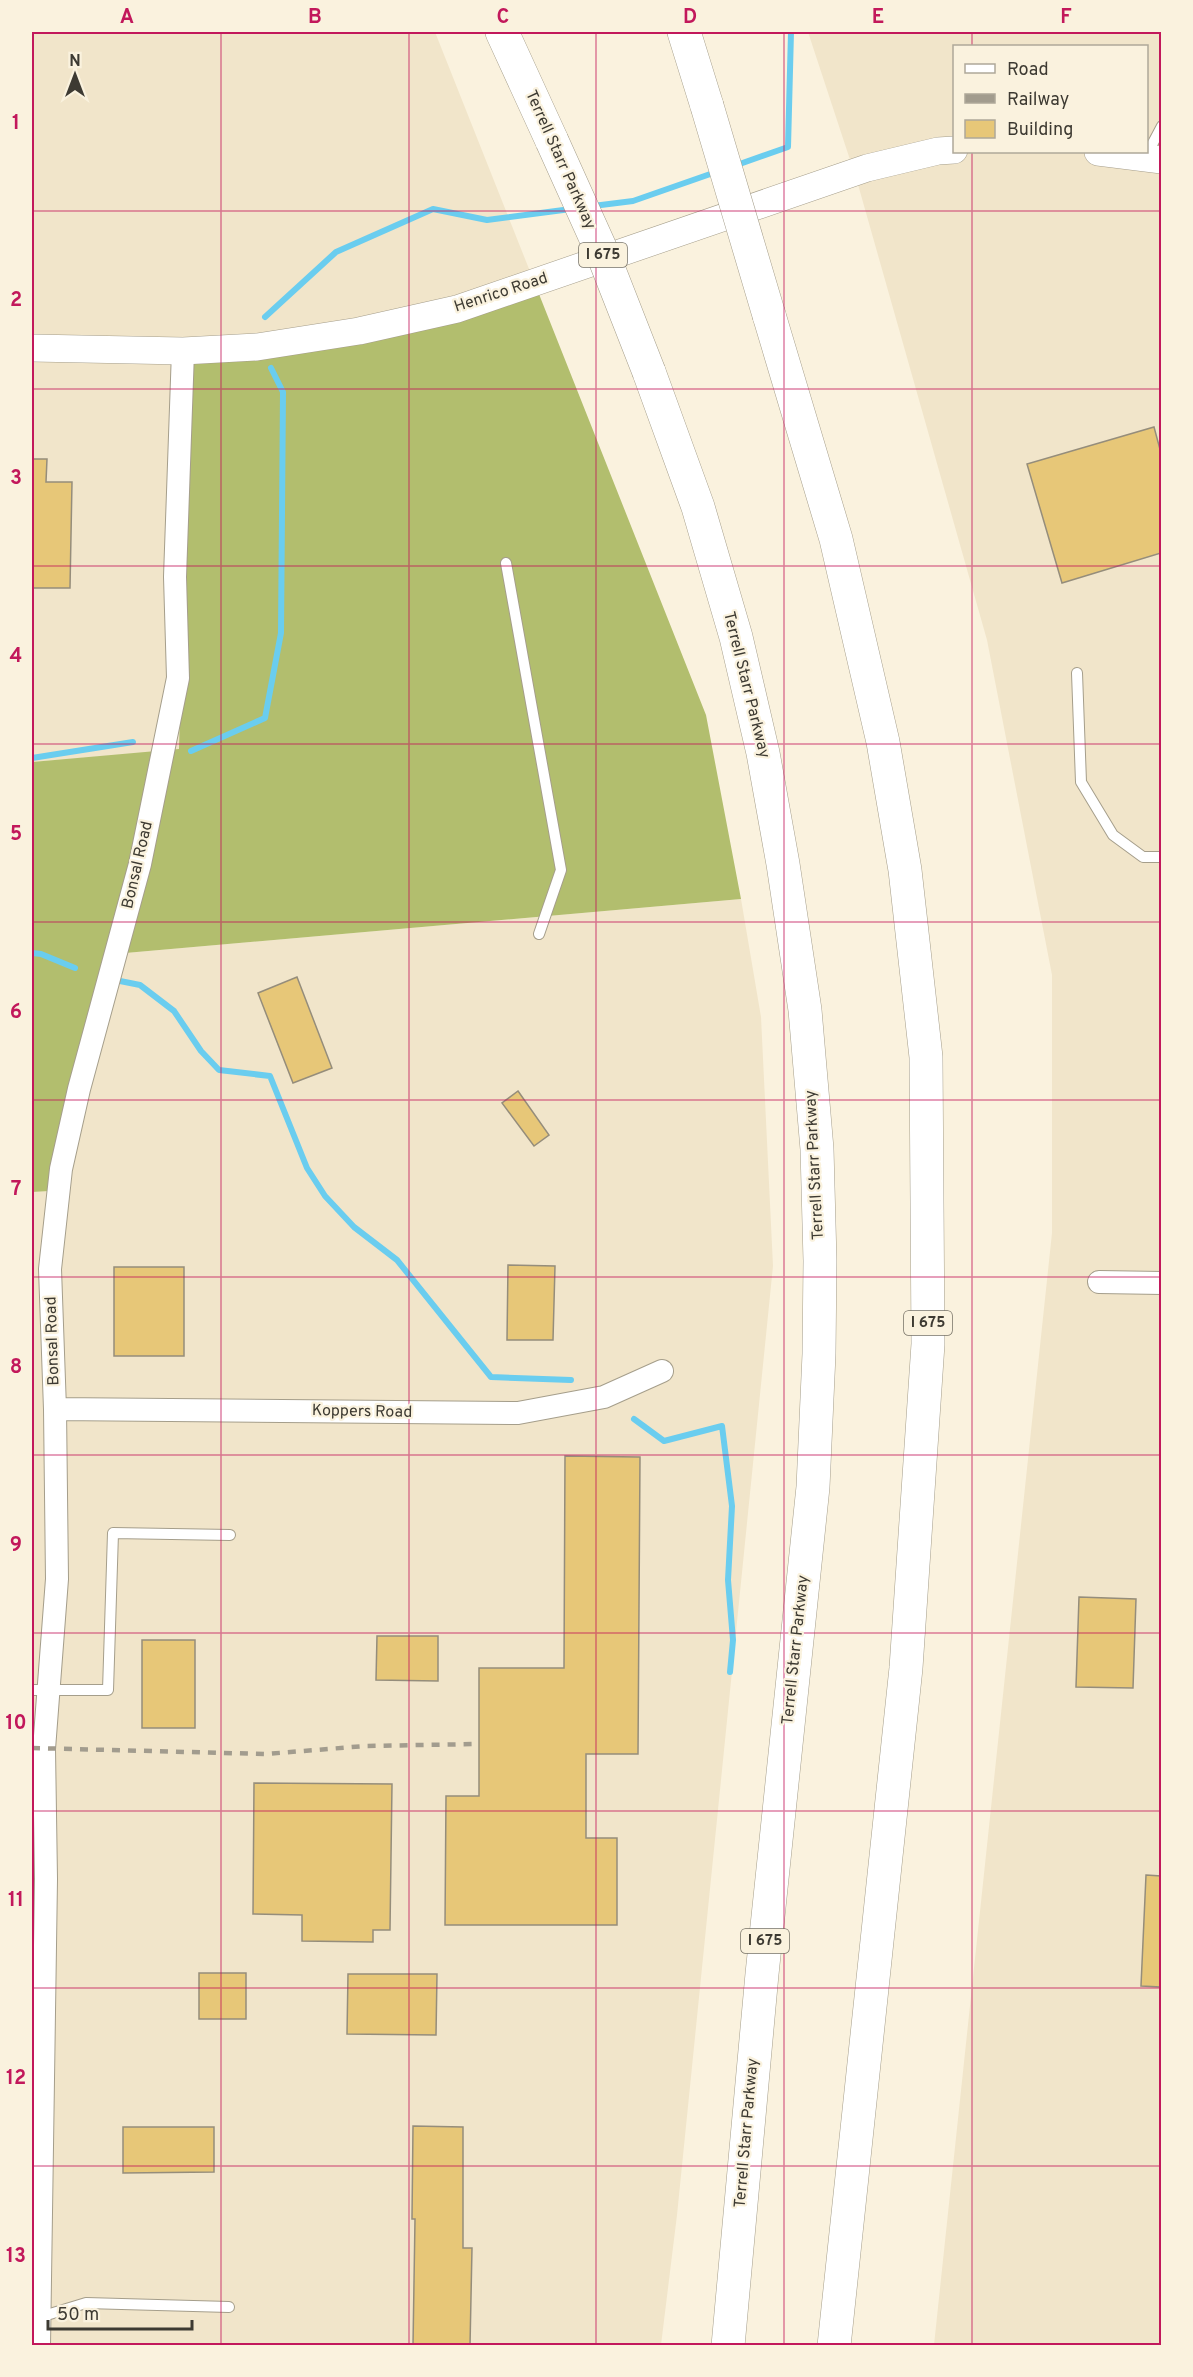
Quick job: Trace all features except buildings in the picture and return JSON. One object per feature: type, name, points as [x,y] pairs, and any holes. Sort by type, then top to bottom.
[{"type":"highway","name":"Terrell Starr Parkway","points":[[502,32],[606,262],[698,507],[735,637],[763,753],[805,1010],[817,1149],[820,1284],[813,1487],[760,1986],[728,2346]]},
{"type":"highway","name":"I 675","points":[[684,32],[836,539],[883,742],[905,870],[926,1057],[928,1344],[906,1668],[834,2346]]},
{"type":"street","name":"Henrico Road","points":[[32,348],[183,351],[257,346],[359,331],[458,309],[867,168],[938,151],[953,150]]},
{"type":"street","points":[[1107,153],[1154,158]]},
{"type":"street","name":"Bonsal Road","points":[[39,2346],[37,2108],[46,1879],[44,1749],[40,1691],[57,1579],[55,1408],[50,1269],[62,1168],[79,1089],[140,864],[178,678],[175,577],[183,351]]},
{"type":"street","points":[[1099,1282],[1161,1282]]},
{"type":"street","name":"Koppers Road","points":[[55,1408],[518,1413],[604,1397],[662,1371]]},
{"type":"lane","points":[[1154,158],[1161,126]]},
{"type":"lane","points":[[506,563],[561,870],[539,934]]},
{"type":"lane","points":[[1077,673],[1081,782],[1113,836],[1143,857],[1161,857]]},
{"type":"lane","points":[[40,1691],[108,1690],[113,1533],[230,1535]]},
{"type":"lane","points":[[40,2317],[86,2303],[229,2307]]},
{"type":"shaded area","points":[[32,32],[435,32],[533,279],[340,339],[189,350],[179,750],[32,762]]},
{"type":"shaded area","points":[[808,32],[1161,32],[1161,2345],[934,2345],[1052,1233],[1052,975],[987,640],[857,181]]},
{"type":"shaded area","points":[[741,899],[761,1017],[773,1266],[677,2215],[661,2345],[32,2345],[32,1192],[50,1191],[114,954]]},
{"type":"green space","points":[[533,279],[706,715],[741,899],[114,954],[50,1191],[32,1192],[32,762],[179,749],[189,350],[340,339]]},
{"type":"waterway","points":[[734,166],[788,147],[791,32]]},
{"type":"waterway","points":[[593,206],[633,201],[716,172]]},
{"type":"waterway","points":[[265,317],[336,252],[433,209],[487,220],[571,209]]},
{"type":"waterway","points":[[191,751],[265,718],[281,633],[283,392],[271,368]]},
{"type":"waterway","points":[[32,758],[133,742]]},
{"type":"waterway","points":[[32,953],[41,954],[75,968]]},
{"type":"waterway","points":[[120,981],[140,985],[174,1011],[201,1051],[219,1070],[270,1076],[307,1168],[325,1196],[354,1227],[397,1260],[491,1377],[571,1380]]},
{"type":"waterway","points":[[634,1419],[664,1441],[722,1426],[732,1506],[728,1580],[733,1640],[730,1672]]},
{"type":"railway","points":[[32,1748],[266,1754],[365,1746],[478,1744]]}]
